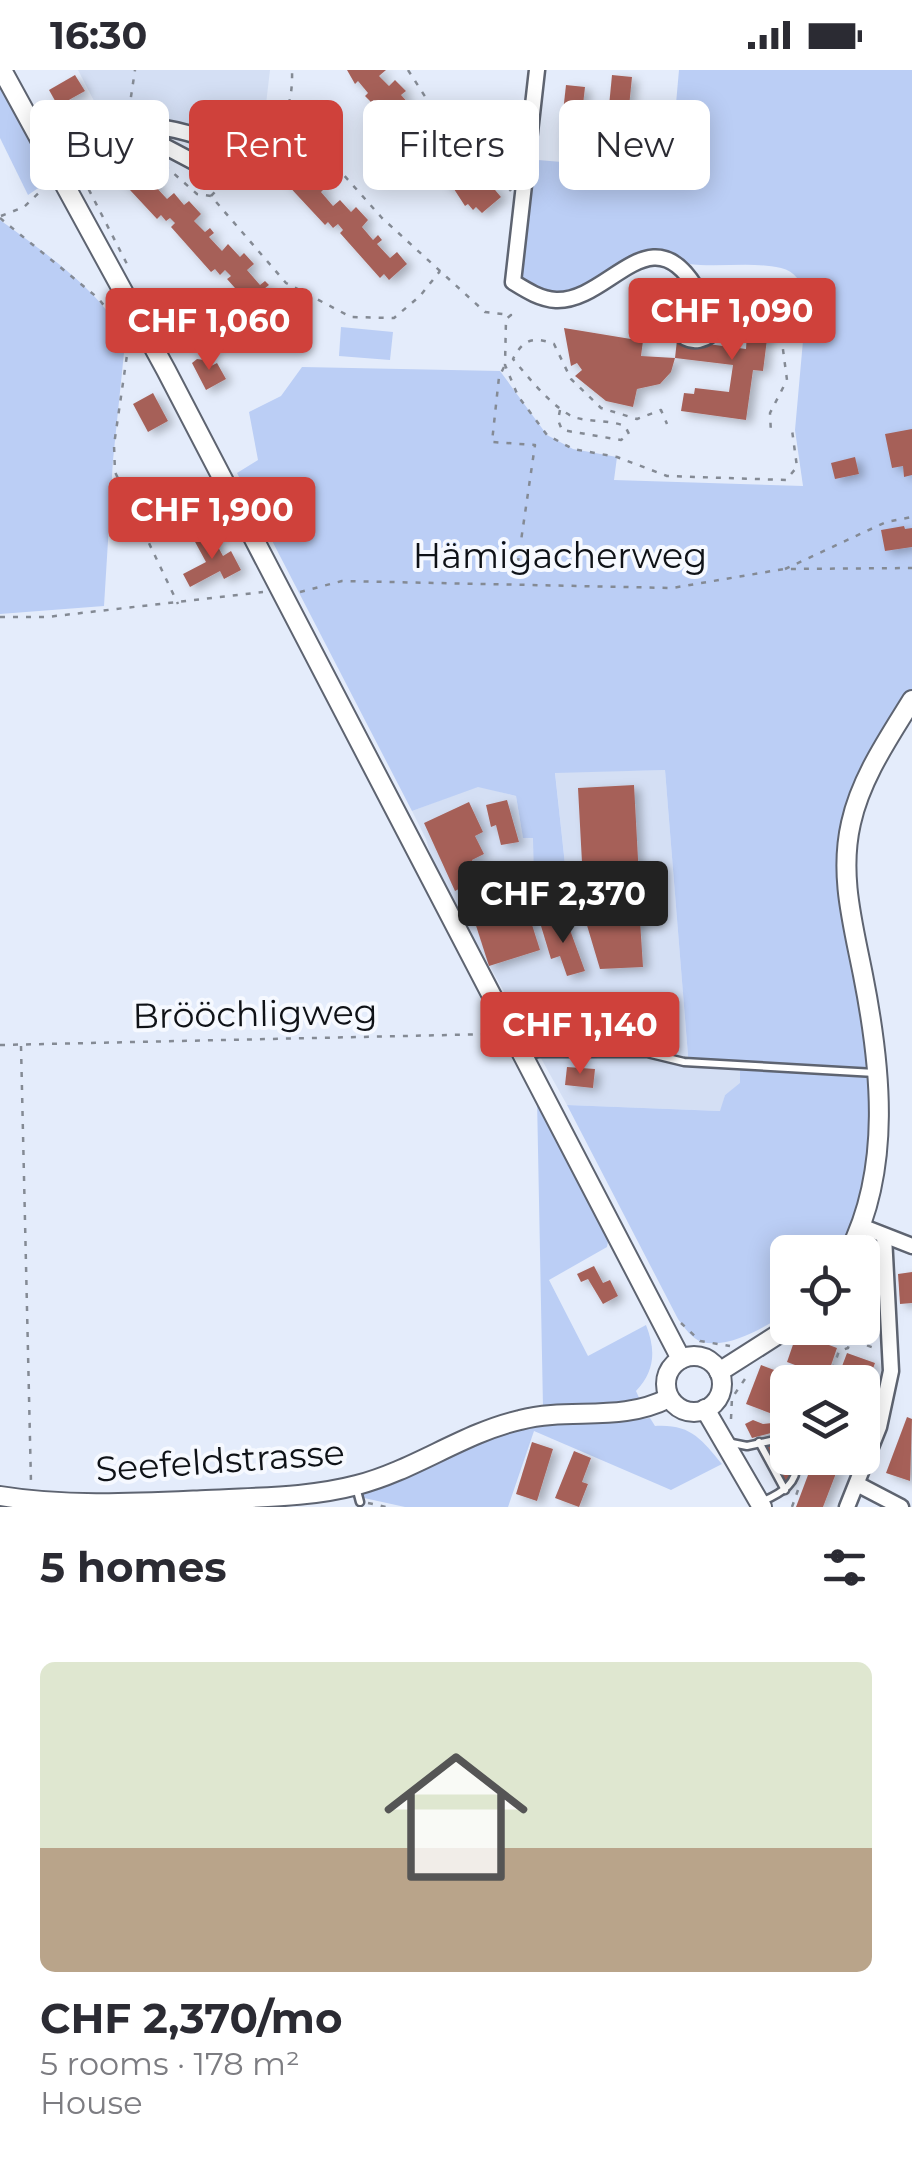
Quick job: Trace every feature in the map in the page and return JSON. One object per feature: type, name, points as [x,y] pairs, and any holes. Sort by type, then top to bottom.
[{"type":"main road","points":[[2,70],[30,123]]},
{"type":"main road","points":[[67,190],[120,284],[681,1359]]},
{"type":"main road","points":[[856,1235],[874,1183],[880,1135],[870,1010],[848,903],[846,851],[858,796],[912,700]]},
{"type":"main road","points":[[719,1372],[770,1339]]},
{"type":"main road","points":[[681,1359],[707,1359],[719,1372],[722,1389],[705,1409],[689,1412],[669,1398],[666,1380],[673,1364],[681,1359]]},
{"type":"main road","name":"Seefeldstrasse","points":[[0,1496],[31,1502],[109,1504],[358,1494],[502,1424],[532,1416],[624,1414],[669,1398]]},
{"type":"main road","points":[[705,1409],[761,1505]]},
{"type":"street","points":[[537,70],[514,282],[527,291],[556,300],[578,298],[629,264],[660,257],[682,266],[694,284]]},
{"type":"street","points":[[861,1226],[912,1246]]},
{"type":"street","points":[[880,1420],[887,1400],[892,1355],[884,1236]]},
{"type":"street","points":[[847,1507],[861,1475]]},
{"type":"street","points":[[857,1484],[901,1507]]},
{"type":"lane","points":[[523,1056],[647,1053],[684,1062],[875,1073]]},
{"type":"lane","points":[[723,1441],[747,1446],[770,1441]]},
{"type":"lane","points":[[758,1442],[785,1490]]},
{"type":"lane","points":[[761,1505],[785,1490],[795,1475]]},
{"type":"path","points":[[132,100],[134,70]]},
{"type":"path","points":[[288,100],[292,70]]},
{"type":"path","points":[[408,70],[437,115],[466,140],[522,203]]},
{"type":"path","points":[[169,169],[197,194],[211,196],[286,283],[351,316],[394,318],[420,296],[441,270]]},
{"type":"path","points":[[343,174],[382,218],[485,312],[511,315],[506,319],[505,365],[499,378],[492,442],[535,445],[515,583]]},
{"type":"path","points":[[42,190],[24,207],[0,217],[98,298],[125,332],[127,355],[114,445],[116,472],[178,604]]},
{"type":"path","points":[[211,196],[218,190]]},
{"type":"path","points":[[694,284],[780,280],[798,293],[782,342],[787,380],[770,413],[771,434]]},
{"type":"path","points":[[560,410],[562,430],[570,434],[620,440],[628,434],[625,426],[579,419],[560,410],[513,359],[526,340],[554,344],[571,380],[606,410],[637,419],[662,410],[667,424]]},
{"type":"path","points":[[505,365],[518,396],[546,435],[573,449],[616,457],[667,476],[786,480],[797,467],[792,430]]},
{"type":"path","points":[[604,420],[606,410]]},
{"type":"path","points":[[784,570],[886,522],[912,517]]},
{"type":"path","name":"Hämigacherweg","points":[[0,617],[47,617],[178,604],[282,593],[326,583],[672,588],[784,570],[912,568]]},
{"type":"path","name":"Brööchligweg","points":[[0,1045],[511,1033]]},
{"type":"path","points":[[21,1044],[31,1502]]},
{"type":"path","points":[[834,1365],[839,1351],[849,1345]]},
{"type":"path","points":[[865,1345],[892,1355]]},
{"type":"shaded area","points":[[78,70],[270,70],[266,100],[189,100],[189,131],[169,128],[169,100],[94,100]]},
{"type":"shaded area","points":[[679,70],[912,70],[912,700],[872,766],[847,851],[879,1135],[848,1235],[770,1235],[770,1323],[747,1335],[713,1343],[695,1338],[678,1319],[567,1105],[720,1111],[725,1095],[740,1083],[740,1069],[689,1068],[665,770],[555,773],[567,883],[534,875],[533,838],[523,838],[516,796],[478,787],[412,811],[237,473],[258,460],[249,412],[281,396],[302,367],[500,371],[547,435],[573,449],[617,457],[614,480],[803,486],[795,430],[807,296],[790,272],[766,266],[691,264],[659,257],[556,300],[513,282],[523,190],[539,190],[539,160],[559,162],[559,190],[710,190],[710,100],[676,100]]},
{"type":"shaded area","points":[[0,83],[30,141],[30,190],[35,190],[28,195],[0,138]]},
{"type":"shaded area","points":[[0,220],[89,291],[105,308],[125,343],[104,606],[0,614]]},
{"type":"shaded area","points":[[341,327],[393,332],[390,360],[339,356]]},
{"type":"shaded area","points":[[665,770],[689,1068],[741,1069],[740,1084],[725,1095],[721,1111],[567,1105],[434,866],[412,811],[478,786],[516,796],[523,837],[533,837],[567,883],[555,772]]},
{"type":"shaded area","points":[[537,1098],[609,1236],[607,1247],[549,1280],[588,1356],[646,1325],[652,1360],[636,1391],[640,1400],[612,1406],[543,1407]]},
{"type":"shaded area","points":[[650,1418],[655,1426],[678,1428],[694,1435],[722,1464],[671,1490],[534,1431],[508,1507],[405,1507],[364,1498],[361,1491],[424,1469],[508,1428]]},
{"type":"building","points":[[347,70],[386,70],[379,76],[389,86],[395,80],[406,91],[401,95],[406,100],[369,100],[358,81],[355,84]]},
{"type":"building","points":[[75,75],[85,91],[69,100],[55,100],[49,90]]},
{"type":"building","points":[[612,75],[632,77],[630,100],[610,100]]},
{"type":"building","points":[[566,85],[585,87],[584,100],[564,100]]},
{"type":"building","points":[[130,190],[159,190],[167,199],[174,193],[184,205],[189,201],[201,214],[194,221],[205,232],[210,228],[214,233],[209,237],[222,251],[228,244],[240,257],[244,253],[254,264],[247,270],[260,285],[265,281],[269,285],[264,289],[277,303],[284,297],[295,309],[276,326],[271,320],[267,324],[227,279],[231,276],[225,270],[220,275],[215,269],[211,272],[171,227],[175,223],[170,218],[166,221],[161,215],[157,219]]},
{"type":"building","points":[[292,190],[323,190],[333,206],[340,200],[351,212],[356,207],[368,220],[362,227],[373,240],[378,235],[382,240],[377,244],[390,258],[397,252],[407,264],[389,280],[384,274],[380,278],[340,233],[343,230],[338,224],[333,228],[328,222],[325,225]]},
{"type":"building","points":[[455,190],[495,190],[501,197],[482,213],[476,207],[473,210],[468,204],[465,206]]},
{"type":"building","points":[[753,290],[773,292],[763,371],[753,370],[746,420],[681,411],[684,393],[694,394],[695,388],[729,392],[733,365],[675,358],[677,340],[746,349],[747,333],[742,333],[747,294],[752,295]]},
{"type":"building","points":[[564,328],[643,341],[641,356],[675,358],[671,372],[660,384],[637,389],[633,407],[606,401],[575,376],[582,370],[577,363],[571,366]]},
{"type":"building","points":[[205,360],[209,367],[217,363],[226,379],[206,390],[192,363]]},
{"type":"building","points":[[153,393],[168,421],[148,432],[133,404]]},
{"type":"building","points":[[912,429],[912,475],[904,477],[903,466],[892,468],[885,434]]},
{"type":"building","points":[[855,457],[859,474],[835,479],[831,463]]},
{"type":"building","points":[[912,528],[912,547],[885,551],[881,530]]},
{"type":"building","points":[[210,532],[223,556],[231,551],[241,570],[224,579],[220,571],[190,587],[183,574],[206,562],[194,540]]},
{"type":"building","points":[[634,785],[640,896],[601,899],[602,907],[639,905],[643,967],[600,969],[586,922],[585,907],[594,906],[594,900],[584,900],[578,788]]},
{"type":"building","points":[[507,800],[519,842],[501,845],[496,825],[491,827],[486,805]]},
{"type":"building","points":[[469,802],[483,832],[475,836],[484,854],[472,860],[480,878],[455,891],[424,823]]},
{"type":"building","points":[[532,879],[563,887],[559,902],[528,894]]},
{"type":"building","points":[[522,893],[540,950],[489,966],[471,910]]},
{"type":"building","points":[[566,919],[585,971],[567,976],[560,956],[551,959],[541,926]]},
{"type":"building","points":[[567,1067],[595,1069],[593,1088],[565,1085]]},
{"type":"building","points":[[594,1266],[603,1283],[610,1280],[618,1296],[603,1304],[588,1279],[581,1282],[577,1274]]},
{"type":"building","points":[[912,1272],[912,1303],[900,1304],[898,1274]]},
{"type":"building","points":[[793,1345],[837,1348],[831,1365],[787,1362]]},
{"type":"building","points":[[847,1353],[875,1363],[874,1365],[842,1365]]},
{"type":"building","points":[[761,1365],[770,1368],[770,1413],[746,1404]]},
{"type":"building","points":[[907,1417],[912,1419],[910,1481],[886,1473]]},
{"type":"building","points":[[753,1420],[770,1423],[770,1433],[752,1438],[745,1424]]},
{"type":"building","points":[[532,1442],[553,1449],[537,1501],[516,1494]]},
{"type":"building","points":[[770,1445],[770,1469],[759,1448]]},
{"type":"building","points":[[574,1451],[591,1458],[582,1482],[588,1484],[579,1507],[555,1498]]},
{"type":"building","points":[[773,1475],[791,1475],[789,1480],[780,1489]]},
{"type":"building","points":[[808,1475],[835,1475],[823,1507],[796,1507]]}]
